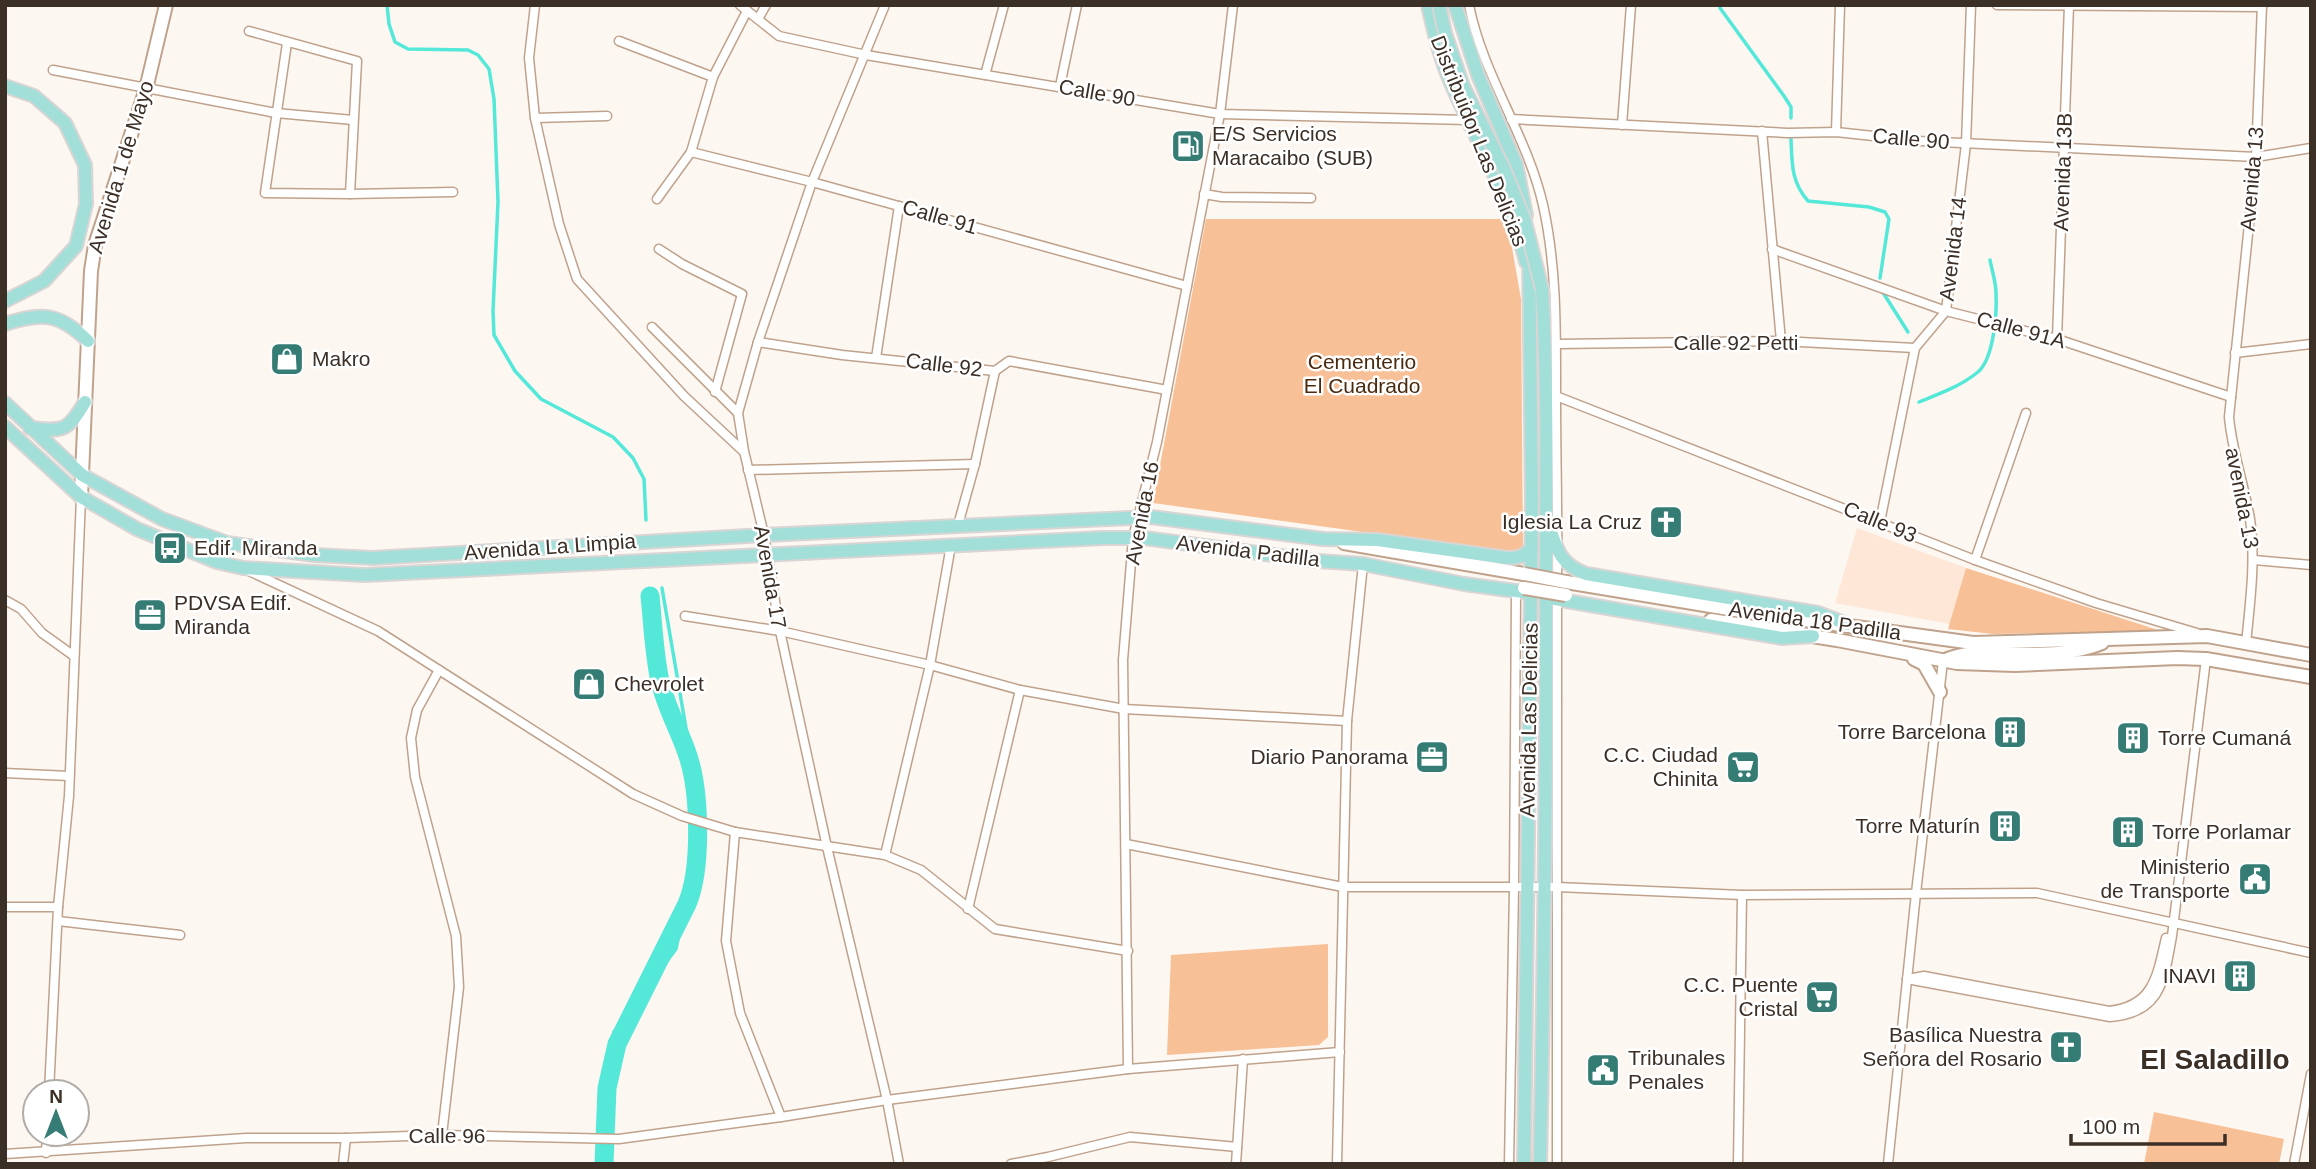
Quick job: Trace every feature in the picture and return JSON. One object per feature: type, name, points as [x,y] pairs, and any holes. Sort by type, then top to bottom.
[{"type":"main road","name":"Distribuidor Las Delicias","points":[[1428,5],[1436,43],[1450,82],[1518,227],[1530,276]]},
{"type":"main road","name":"Avenida Las Delicias","points":[[1439,5],[1445,33],[1463,86],[1504,169],[1524,218],[1542,289],[1546,355],[1547,514],[1552,598],[1551,887],[1541,1164]]},
{"type":"main road","points":[[1455,5],[1478,75],[1516,164],[1522,189],[1530,276]]},
{"type":"main road","points":[[5,86],[34,96],[65,123],[85,165],[86,204],[76,246],[44,281],[5,301]]},
{"type":"main road","name":"Avenida Las Delicias","points":[[1524,1164],[1521,888],[1531,593],[1530,276]]},
{"type":"main road","points":[[5,324],[27,317],[48,317],[70,324],[88,341]]},
{"type":"main road","points":[[30,428],[56,431],[73,422],[85,402]]},
{"type":"main road","name":"Avenida La Limpia","points":[[5,403],[82,475],[162,519],[227,543],[314,555],[373,558],[764,534],[1139,518]]},
{"type":"main road","name":"Avenida La Limpia","points":[[5,427],[80,497],[137,529],[217,562],[243,568],[365,575],[1133,538]]},
{"type":"main road","points":[[1547,514],[1563,560],[1571,568],[1586,574],[1818,613],[1847,624]]},
{"type":"main road","name":"Avenida Padilla","points":[[1139,518],[1151,517],[1323,539],[1377,540],[1507,558],[1527,554],[1531,548]]},
{"type":"main road","name":"Avenida Padilla","points":[[1133,538],[1363,564],[1438,580],[1531,593]]},
{"type":"main road","points":[[1558,550],[1552,598],[1782,638],[1813,636]]},
{"type":"street","name":"Avenida 1 de Mayo","points":[[80,497],[91,271],[95,244],[146,89],[166,5]]},
{"type":"street","points":[[535,5],[529,58],[536,118],[559,225],[578,279],[684,396],[744,451]]},
{"type":"street","points":[[758,19],[766,5]]},
{"type":"street","name":"Avenida 17","points":[[886,5],[812,181],[758,342],[738,413],[748,470],[764,534],[780,631],[827,848],[887,1100],[899,1164]]},
{"type":"street","points":[[985,75],[1004,5]]},
{"type":"street","points":[[1060,86],[1077,5]]},
{"type":"street","name":"Avenida 16","points":[[1128,1069],[1123,660],[1133,538],[1167,390],[1220,114],[1233,5]]},
{"type":"street","name":"Distribuidor Las Delicias","points":[[1469,5],[1489,73],[1532,164],[1543,205],[1554,284],[1557,344]]},
{"type":"street","points":[[1622,125],[1630,5]]},
{"type":"street","points":[[1836,132],[1840,5]]},
{"type":"street","name":"Avenida 14","points":[[1880,522],[1915,348],[1946,311],[1966,144],[1970,5]]},
{"type":"street","points":[[1997,5],[2262,6]]},
{"type":"street","name":"Avenida 13B","points":[[2057,339],[2069,6]]},
{"type":"street","name":"Avenida 13","points":[[2235,353],[2256,157],[2262,6]]},
{"type":"street","points":[[657,199],[691,152],[713,77],[744,8]]},
{"type":"street","name":"Calle 90","points":[[744,8],[779,36],[866,55],[1220,114],[1468,120]]},
{"type":"street","points":[[249,31],[357,61],[350,194]]},
{"type":"street","points":[[619,41],[713,77]]},
{"type":"street","points":[[287,43],[265,193],[453,192]]},
{"type":"street","points":[[53,70],[276,113],[353,120]]},
{"type":"street","points":[[536,118],[607,116]]},
{"type":"street","name":"Calle 90","points":[[1511,119],[1836,132],[1966,144],[2256,157],[2311,148]]},
{"type":"street","points":[[1762,131],[1781,341]]},
{"type":"street","name":"Calle 91","points":[[691,152],[812,181],[1187,286]]},
{"type":"street","points":[[1204,194],[1222,197],[1311,198]]},
{"type":"street","points":[[876,358],[899,206]]},
{"type":"street","points":[[659,249],[682,264],[742,294],[715,392]]},
{"type":"street","name":"Calle 91A","points":[[1772,249],[1946,311],[2057,339],[2231,397]]},
{"type":"street","points":[[652,327],[738,413]]},
{"type":"street","name":"Calle 92 Petti","points":[[1557,344],[1781,341],[1915,348]]},
{"type":"street","name":"Calle 92","points":[[758,342],[995,371],[1009,361],[1167,390]]},
{"type":"street","points":[[1557,344],[1558,550]]},
{"type":"street","points":[[2235,353],[2311,344]]},
{"type":"street","name":"avenida 13","points":[[2235,353],[2229,417],[2230,436],[2250,518],[2254,560],[2246,644]]},
{"type":"street","points":[[958,526],[975,464],[995,371]]},
{"type":"street","name":"Calle 93","points":[[1556,396],[1975,560],[2096,603],[2207,636]]},
{"type":"street","points":[[1975,560],[2026,413]]},
{"type":"street","points":[[748,470],[975,464]]},
{"type":"street","points":[[50,1078],[58,907],[68,818],[80,497]]},
{"type":"street","name":"Avenida 18 Padilla","points":[[1323,539],[1407,561],[1704,612],[1943,661],[2015,665],[2206,659],[2311,677]]},
{"type":"street","points":[[885,855],[930,665],[951,545]]},
{"type":"street","points":[[2254,560],[2311,565]]},
{"type":"street","name":"Avenida 18 Padilla","points":[[1363,564],[1407,561]]},
{"type":"street","points":[[1337,1164],[1347,721],[1363,564]]},
{"type":"street","points":[[243,568],[378,631],[633,794],[682,816],[734,832],[885,855],[921,870],[995,929],[1128,951]]},
{"type":"street","name":"Avenida Las Delicias","points":[[1509,1164],[1521,888],[1516,592]]},
{"type":"street","points":[[5,600],[22,609],[43,633],[74,656]]},
{"type":"street","name":"Avenida 18 Padilla","points":[[1704,612],[1847,624],[1973,643],[2207,636],[2311,655]]},
{"type":"street","points":[[685,616],[780,631],[930,665],[1020,690],[1124,709],[1347,721]]},
{"type":"street","points":[[1888,1164],[1943,661],[1961,653],[2064,652],[2088,649],[2112,639]]},
{"type":"street","points":[[1908,654],[1924,664],[1940,692]]},
{"type":"street","points":[[1907,979],[2110,1017],[2128,1016],[2145,1007],[2157,996],[2165,970],[2173,923],[2206,659]]},
{"type":"street","points":[[439,670],[416,710],[411,738],[415,778],[456,936],[459,988],[442,1135]]},
{"type":"street","points":[[968,909],[1020,690]]},
{"type":"street","points":[[5,773],[69,776]]},
{"type":"street","points":[[734,832],[726,942],[740,1013],[781,1117]]},
{"type":"street","points":[[1126,844],[1343,887],[1551,887],[1742,895],[2037,893],[2311,953]]},
{"type":"street","name":"Avenida Las Delicias","points":[[1551,887],[1557,1164]]},
{"type":"street","points":[[1738,1164],[1742,895]]},
{"type":"street","points":[[5,907],[58,907]]},
{"type":"street","points":[[58,921],[180,935]]},
{"type":"street","name":"Calle 96","points":[[5,1154],[246,1138],[442,1135],[619,1139],[887,1100],[1128,1069],[1340,1052]]},
{"type":"street","points":[[1236,1164],[1243,1059]]},
{"type":"street","points":[[2294,1164],[2311,1074]]},
{"type":"street","points":[[1011,1164],[1130,1137],[1237,1147]]},
{"type":"street","points":[[344,1164],[346,1138]]},
{"type":"street","points":[[46,1148],[46,1153]]},
{"type":"shaded area","points":[[1857,528],[1966,568],[1950,624],[1835,603]]},
{"type":"green space","name":"Cementerio El Cuadrado","points":[[1206,219],[1507,219],[1521,299],[1523,554],[1153,503]]},
{"type":"green space","points":[[1966,568],[2161,631],[1993,634],[1948,629]]},
{"type":"green space","points":[[1328,944],[1328,1037],[1319,1045],[1167,1055],[1171,955]]},
{"type":"green space","points":[[2154,1112],[2284,1139],[2279,1164],[2144,1164]]},
{"type":"waterway","points":[[387,5],[395,42],[408,49],[468,50],[478,55],[489,69],[494,99],[498,202],[494,335],[515,371],[541,399],[613,437],[633,458],[644,479],[646,520]]},
{"type":"waterway","points":[[1720,8],[1784,96],[1791,107],[1791,118]]},
{"type":"waterway","points":[[1791,139],[1795,179],[1808,201],[1869,207],[1885,212],[1889,219],[1880,278]]},
{"type":"waterway","points":[[1919,402],[1950,389],[1978,372],[1988,357],[1996,312],[1996,289],[1990,260]]},
{"type":"waterway","points":[[1882,291],[1908,332]]},
{"type":"waterway","points":[[605,1164],[614,1032],[676,949],[702,822],[662,588]]},
{"type":"waterway","points":[[604,1164],[607,1088],[617,1044],[687,904],[692,889],[697,851],[697,809],[692,771],[660,681],[650,596]]},
{"type":"place","name":"E/S Servicios Maracaibo (SUB)","points":[[1188,146]]},
{"type":"place","name":"Makro","points":[[287,359]]},
{"type":"place","name":"Iglesia La Cruz","points":[[1666,522]]},
{"type":"place","name":"Edif. Miranda","points":[[170,548]]},
{"type":"place","name":"PDVSA Edif. Miranda","points":[[150,615]]},
{"type":"place","name":"Chevrolet","points":[[589,684]]},
{"type":"place","name":"Torre Barcelona","points":[[2010,732]]},
{"type":"place","name":"Torre Cumaná","points":[[2133,738]]},
{"type":"place","name":"Diario Panorama","points":[[1432,757]]},
{"type":"place","name":"C.C. Ciudad Chinita","points":[[1743,767]]},
{"type":"place","name":"Torre Maturín","points":[[2005,826]]},
{"type":"place","name":"Torre Porlamar","points":[[2128,832]]},
{"type":"place","name":"Ministerio de Transporte","points":[[2255,879]]},
{"type":"place","name":"INAVI","points":[[2240,976]]},
{"type":"place","name":"C.C. Puente Cristal","points":[[1822,997]]},
{"type":"place","name":"Basílica Nuestra Señora del Rosario","points":[[2066,1047]]},
{"type":"place","name":"Tribunales Penales","points":[[1603,1070]]},
{"type":"district","name":"El Saladillo","points":[[2215,1059]]}]
